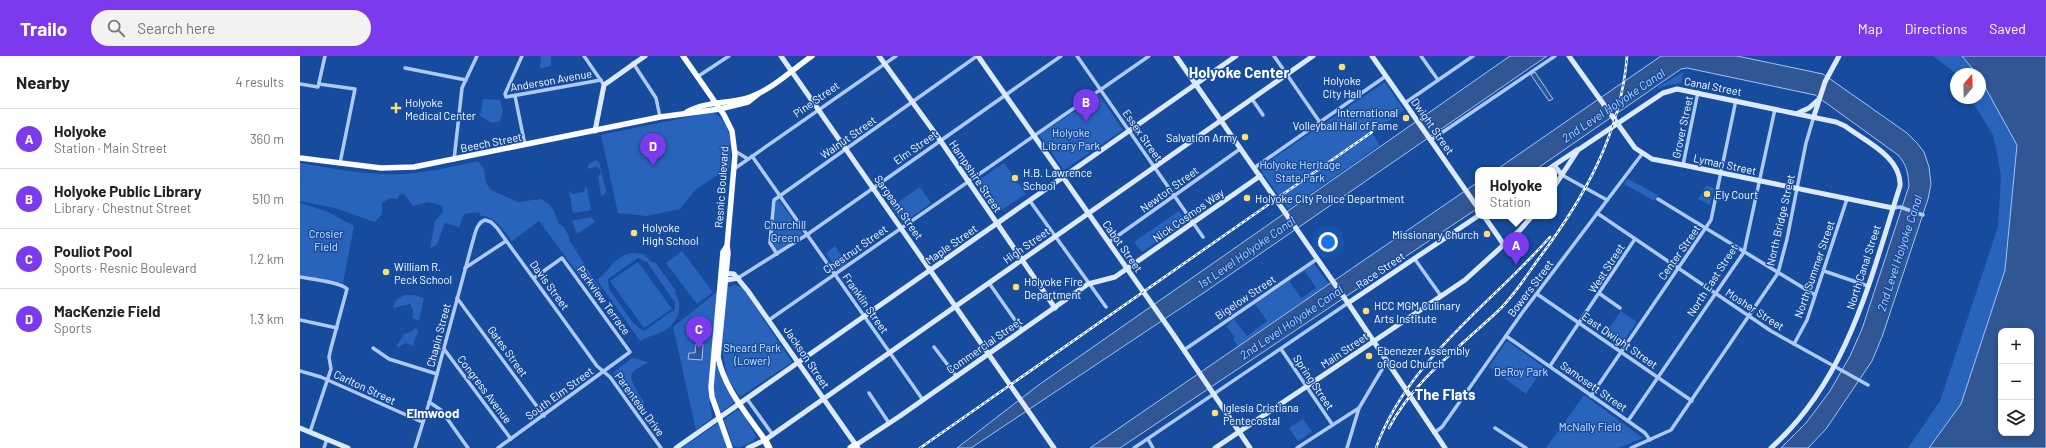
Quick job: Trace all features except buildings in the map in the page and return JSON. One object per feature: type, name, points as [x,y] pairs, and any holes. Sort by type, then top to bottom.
[{"type":"highway","points":[[764,440],[769,448]]},
{"type":"main road","name":"Resnic Boulevard","points":[[683,56],[720,109],[732,131],[735,151],[727,246],[711,387],[712,397],[730,448]]},
{"type":"main road","name":"Beech Street","points":[[300,158],[395,168],[414,167],[660,117],[720,109],[748,102],[812,56]]},
{"type":"main road","name":"Beech Street","points":[[685,113],[758,94]]},
{"type":"main road","name":"Resnic Boulevard","points":[[723,281],[718,357],[721,371],[726,384],[764,440]]},
{"type":"street","points":[[318,85],[325,56]]},
{"type":"street","points":[[454,160],[461,96],[466,80],[477,56]]},
{"type":"street","name":"Anderson Avenue","points":[[522,56],[506,96],[515,96],[602,83]]},
{"type":"street","points":[[584,56],[602,83],[595,131]]},
{"type":"street","points":[[602,83],[645,56]]},
{"type":"street","points":[[697,78],[729,56]]},
{"type":"street","name":"Sargeant Street","points":[[781,56],[1054,448]]},
{"type":"street","name":"Hampshire Street","points":[[879,56],[940,140],[1055,308]]},
{"type":"street","name":"Pine Street","points":[[734,169],[896,56]]},
{"type":"street","name":"Cabot Street","points":[[978,56],[1128,269],[1250,448]]},
{"type":"street","name":"Walnut Street","points":[[780,196],[978,56]]},
{"type":"street","name":"Elm Street","points":[[738,278],[808,234],[1061,56]]},
{"type":"street","name":"Essex Street","points":[[1077,56],[1203,237]]},
{"type":"street","name":"Chestnut Street","points":[[769,320],[1149,56]]},
{"type":"street","points":[[1176,56],[1348,303],[1445,448]]},
{"type":"street","name":"Maple Street","points":[[676,448],[1236,56]]},
{"type":"street","points":[[1274,56],[1319,122]]},
{"type":"street","name":"High Street","points":[[748,448],[773,435],[1313,56]]},
{"type":"street","name":"Dwight Street","points":[[1372,56],[1475,204]]},
{"type":"street","points":[[1421,56],[1438,80]]},
{"type":"street","points":[[1405,103],[1472,56]]},
{"type":"street","points":[[1430,140],[1555,56]]},
{"type":"street","name":"Lyman Street","points":[[1569,56],[1615,121],[1642,154],[1652,159],[1847,199],[1893,208],[1901,208],[1923,215]]},
{"type":"street","name":"North Bridge Street","points":[[1650,440],[1668,432],[1692,401],[1778,273],[1798,189],[1806,143],[1819,100],[1829,74],[1839,56]]},
{"type":"street","points":[[633,64],[656,98],[660,117]]},
{"type":"street","points":[[405,68],[466,80]]},
{"type":"street","points":[[1254,168],[1386,76]]},
{"type":"street","points":[[300,84],[355,89],[340,163]]},
{"type":"street","name":"Canal Street","points":[[1615,121],[1669,91],[1682,90],[1814,116]]},
{"type":"street","name":"Grover Street","points":[[1683,166],[1698,92]]},
{"type":"street","points":[[515,96],[525,145]]},
{"type":"street","points":[[1252,99],[1263,115]]},
{"type":"street","name":"Center Street","points":[[1591,396],[1622,353],[1678,268],[1706,229],[1713,216],[1736,100]]},
{"type":"street","points":[[1798,113],[1809,108],[1819,100]]},
{"type":"street","name":"North East Street","points":[[1628,421],[1744,252],[1775,109]]},
{"type":"street","name":"North Canal Street","points":[[1771,448],[1810,407],[1835,367],[1853,328],[1900,186],[1901,178],[1894,164],[1845,126],[1814,116]]},
{"type":"street","points":[[1557,182],[1574,154],[1615,121]]},
{"type":"street","points":[[1551,167],[1583,146]]},
{"type":"street","name":"Newton Street","points":[[1108,242],[1240,149]]},
{"type":"street","points":[[735,151],[748,159]]},
{"type":"street","name":"Bowers Street","points":[[1434,433],[1442,427],[1506,336],[1642,154]]},
{"type":"street","name":"Franklin Street","points":[[752,156],[923,400]]},
{"type":"street","points":[[1557,169],[1562,174],[1607,200]]},
{"type":"street","name":"Nick Cosmos Way","points":[[1128,269],[1260,176]]},
{"type":"street","points":[[776,254],[770,243],[774,200],[780,196]]},
{"type":"street","points":[[1658,199],[1815,295]]},
{"type":"street","name":"North Summer Street","points":[[1794,344],[1806,320],[1824,271],[1847,199]]},
{"type":"street","points":[[1030,201],[1088,284],[1106,307]]},
{"type":"street","name":"Mosher Street","points":[[1597,213],[1715,293],[1794,344],[1868,385]]},
{"type":"street","name":"Race Street","points":[[1134,448],[1148,440],[1213,393],[1475,218]]},
{"type":"street","points":[[1486,219],[1504,245]]},
{"type":"street","name":"Main Street","points":[[1215,448],[1307,388],[1465,280],[1504,245],[1529,219]]},
{"type":"street","name":"Davis Street","points":[[478,226],[485,220],[491,222],[534,278],[597,366],[604,372]]},
{"type":"street","name":"Chapin Street","points":[[415,448],[478,226]]},
{"type":"street","name":"West Street","points":[[1550,366],[1600,294],[1635,239]]},
{"type":"street","points":[[466,268],[506,241]]},
{"type":"street","name":"Parkview Terrace","points":[[534,278],[562,258],[630,352]]},
{"type":"street","points":[[1414,258],[1441,296]]},
{"type":"street","name":"Bigelow Street","points":[[1184,350],[1317,259]]},
{"type":"street","name":"Commercial Street","points":[[854,447],[1088,284],[1115,277],[1128,269]]},
{"type":"street","points":[[1824,271],[1868,286]]},
{"type":"street","points":[[724,273],[734,274],[738,278]]},
{"type":"street","points":[[300,277],[345,286],[347,289],[329,357],[331,369],[310,432]]},
{"type":"street","points":[[723,281],[738,278]]},
{"type":"street","name":"Jackson Street","points":[[738,278],[769,320],[854,447]]},
{"type":"street","points":[[989,283],[1022,330]]},
{"type":"street","name":"East Dwight Street","points":[[1537,294],[1692,401]]},
{"type":"street","points":[[1600,294],[1620,308]]},
{"type":"street","name":"Gates Street","points":[[457,298],[544,416]]},
{"type":"street","points":[[300,320],[337,328]]},
{"type":"street","name":"Samosett Street","points":[[1506,336],[1645,433],[1650,440]]},
{"type":"street","points":[[934,347],[956,376]]},
{"type":"street","points":[[373,348],[389,359],[437,374]]},
{"type":"street","name":"Congress Avenue","points":[[444,349],[511,439]]},
{"type":"street","name":"Spring Street","points":[[1280,349],[1332,424]]},
{"type":"street","name":"South Elm Street","points":[[498,448],[630,352]]},
{"type":"street","points":[[1347,448],[1359,408],[1387,362]]},
{"type":"street","name":"Carlton Street","points":[[300,371],[327,379],[422,422]]},
{"type":"street","name":"Parenteau Drive","points":[[604,372],[610,377],[661,448]]},
{"type":"street","points":[[869,393],[890,423]]},
{"type":"street","points":[[747,399],[773,435]]},
{"type":"street","points":[[429,402],[440,410],[468,448]]},
{"type":"street","points":[[1297,448],[1359,408]]},
{"type":"street","points":[[300,428],[348,448]]},
{"type":"street","points":[[1495,428],[1526,448]]},
{"type":"street","points":[[324,448],[327,439]]},
{"type":"street","points":[[1148,440],[1153,448]]},
{"type":"street","points":[[1631,448],[1650,440]]},
{"type":"green space","points":[[541,56],[551,56],[551,66],[540,69]]},
{"type":"green space","points":[[1933,56],[1962,56],[1972,68],[1950,68]]},
{"type":"green space","points":[[1683,72],[1681,83],[1657,88]]},
{"type":"green space","name":"Holyoke Heritage State Park","points":[[1385,82],[1404,110],[1372,133],[1380,145],[1288,209],[1259,168]]},
{"type":"green space","points":[[1986,89],[2017,145],[2005,270],[1961,404],[1929,448],[1908,448],[1940,401],[1998,227],[2001,177],[1993,135],[1974,104],[1986,104]]},
{"type":"green space","name":"Holyoke Library Park","points":[[1099,95],[1123,130],[1064,170],[1039,135]]},
{"type":"green space","points":[[483,99],[500,100],[503,111],[500,121],[492,123],[480,116]]},
{"type":"green space","points":[[712,112],[719,116],[727,128],[731,152],[730,167],[695,190],[680,209],[647,216],[618,213],[601,135]]},
{"type":"green space","points":[[595,160],[599,162],[606,190],[605,194],[601,196],[598,176],[601,174],[600,169],[596,167],[588,169],[588,165]]},
{"type":"green space","points":[[478,161],[484,169],[486,183],[491,190],[518,202],[541,199],[549,204],[554,211],[558,223],[564,227],[570,239],[569,240],[601,290],[594,295],[539,221],[512,241],[491,218],[481,216],[479,212],[464,214],[459,227],[445,223],[437,245],[430,248],[435,221],[443,212],[442,206],[429,202],[413,206],[404,194],[399,195],[397,199],[390,198],[382,203],[382,214],[375,222],[335,208],[300,201],[300,163],[353,172],[406,174],[442,169]]},
{"type":"green space","points":[[1004,163],[1026,194],[997,213],[976,182]]},
{"type":"green space","points":[[1628,179],[1658,195],[1654,201],[1624,184]]},
{"type":"green space","name":"Ely Court","points":[[1706,186],[1714,188],[1710,205],[1698,199]]},
{"type":"green space","points":[[920,187],[931,203],[903,223],[891,207]]},
{"type":"green space","points":[[585,188],[587,188],[591,210],[573,213],[569,191],[573,194],[584,192]]},
{"type":"green space","name":"Churchill Green","points":[[778,199],[803,234],[777,252],[772,240],[776,202]]},
{"type":"green space","name":"Crosier Field","points":[[300,203],[326,211],[354,226],[343,283],[300,275]]},
{"type":"green space","points":[[1179,211],[1187,222],[1142,252],[1134,242]]},
{"type":"green space","points":[[591,217],[595,222],[577,234],[572,221]]},
{"type":"green space","points":[[835,246],[847,263],[837,270],[826,253]]},
{"type":"green space","points":[[682,251],[713,292],[697,304],[666,263]]},
{"type":"green space","points":[[632,253],[643,254],[653,263],[655,262],[676,291],[675,293],[678,298],[678,314],[673,323],[664,331],[640,341],[597,280],[615,261]],"holes":[[[638,258],[647,262],[675,303],[675,309],[644,331],[634,324],[609,289],[608,279]]]},
{"type":"green space","points":[[638,262],[672,309],[644,328],[610,281]]},
{"type":"green space","points":[[1313,263],[1329,284],[1238,346],[1233,339],[1235,337],[1227,327],[1228,324],[1234,319],[1247,336],[1267,321],[1255,304],[1291,279],[1290,282],[1301,298],[1316,288],[1305,271],[1294,278]]},
{"type":"green space","name":"Sheard Park (Lower)","points":[[734,285],[742,287],[792,362],[740,397],[727,377],[722,350],[727,288]]},
{"type":"green space","points":[[718,291],[708,387],[712,418],[696,430],[673,327]]},
{"type":"green space","points":[[404,295],[414,295],[424,298],[419,321],[412,318],[413,310],[410,304],[393,308],[396,300]]},
{"type":"green space","points":[[1621,311],[1637,322],[1620,346],[1604,335]]},
{"type":"green space","points":[[416,328],[418,331],[413,346],[405,343],[398,348],[397,345],[404,334],[411,332]]},
{"type":"green space","name":"DeRoy Park","points":[[1507,341],[1544,367],[1526,394],[1489,367]]},
{"type":"green space","points":[[632,358],[648,362],[633,372],[631,376],[635,388],[644,402],[643,408],[645,417],[613,373]]},
{"type":"green space","points":[[716,362],[722,379],[735,402],[721,412],[715,401],[714,395]]},
{"type":"green space","name":"McNally Field","points":[[1584,395],[1643,438],[1618,448],[1546,448]]},
{"type":"green space","points":[[737,410],[742,412],[756,436],[754,441],[738,448],[733,445],[724,420]]},
{"type":"green space","points":[[1303,419],[1312,432],[1298,441],[1289,428]]},
{"type":"green space","points":[[718,423],[729,448],[682,448]]},
{"type":"water","name":"1st Level Holyoke Canal","points":[[1510,56],[1547,56],[1202,294],[971,448],[957,448],[1040,384]]},
{"type":"water","name":"2nd Level Holyoke Canal","points":[[1661,56],[1737,56],[1823,74],[1907,133],[1917,143],[1924,152],[1929,167],[1931,184],[1928,199],[1882,337],[1872,361],[1826,429],[1808,448],[1781,448],[1806,423],[1830,391],[1850,356],[1862,329],[1909,186],[1906,169],[1898,155],[1815,95],[1687,68],[1681,69],[1539,167],[1500,167]]},
{"type":"water","points":[[1962,56],[2046,56],[2046,448],[1929,448],[1961,404],[2005,270],[2017,145],[1986,89],[1986,68],[1972,68]]},
{"type":"water","points":[[1535,72],[1553,99],[1549,101],[1531,75]]},
{"type":"water","name":"2nd Level Holyoke Canal","points":[[1475,184],[1475,210],[1120,448],[1090,448]]},
{"type":"water","points":[[696,344],[703,345],[702,360],[688,359],[689,353],[695,353]]},
{"type":"railway","points":[[1389,428],[1411,395],[1438,365],[1509,300],[1570,214],[1597,165],[1608,139],[1617,112],[1627,56]]},
{"type":"railway","points":[[920,448],[1372,132]]},
{"type":"railway","points":[[1376,448],[1390,417],[1408,388],[1429,361],[1452,335],[1527,262],[1550,237]]},
{"type":"place","name":"Holyoke City Hall","points":[[1342,67]]},
{"type":"place","name":"Holyoke Medical Center","points":[[396,108]]},
{"type":"place","name":"International Volleyball Hall of Fame","points":[[1406,118]]},
{"type":"place","name":"Holyoke Public Library","points":[[1086,122]]},
{"type":"place","name":"Salvation Army","points":[[1245,137]]},
{"type":"place","name":"MacKenzie Field","points":[[653,166]]},
{"type":"place","name":"H.B. Lawrence School","points":[[1015,178]]},
{"type":"place","name":"Ely Court","points":[[1707,194]]},
{"type":"place","name":"Holyoke City Police Department","points":[[1247,198]]},
{"type":"place","name":"Holyoke High School","points":[[634,233]]},
{"type":"place","name":"Missionary Church","points":[[1487,234]]},
{"type":"place","name":"Holyoke","points":[[1516,265]]},
{"type":"place","name":"William R. Peck School","points":[[386,272]]},
{"type":"place","name":"Holyoke Fire Department","points":[[1016,287]]},
{"type":"place","name":"HCC MGM Culinary Arts Institute","points":[[1366,311]]},
{"type":"place","name":"Pouliot Pool","points":[[699,349]]},
{"type":"place","name":"Ebenezer Assembly of God Church","points":[[1369,356]]},
{"type":"place","name":"Iglesia Cristiana Pentecostal","points":[[1215,413]]},
{"type":"district","name":"Holyoke Center","points":[[1239,72]]},
{"type":"district","name":"The Flats","points":[[1445,394]]},
{"type":"district","name":"Elmwood","points":[[433,413]]}]
